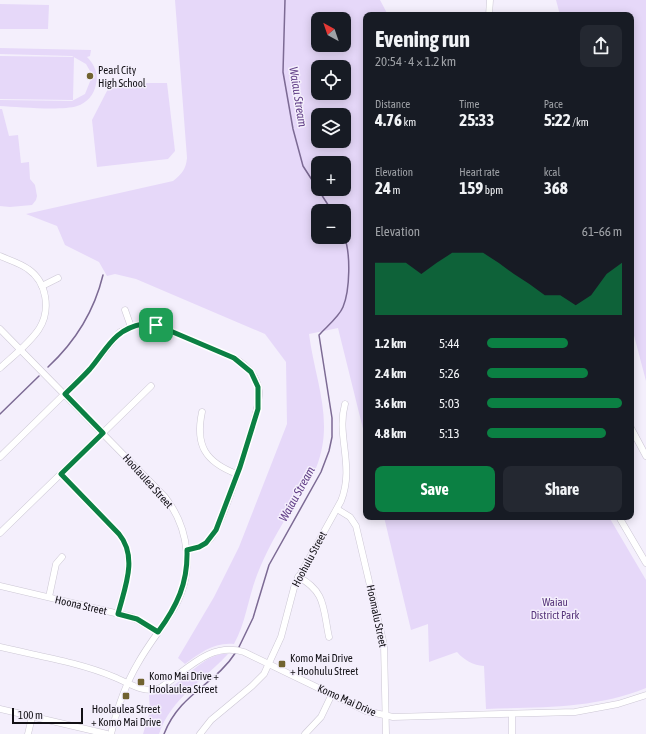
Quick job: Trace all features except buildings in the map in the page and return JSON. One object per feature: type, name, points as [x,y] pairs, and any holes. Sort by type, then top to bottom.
[{"type":"street","points":[[489,12],[490,0]]},
{"type":"street","points":[[0,256],[31,271],[42,286],[46,299],[44,318],[36,333],[0,368]]},
{"type":"street","points":[[42,286],[58,278]]},
{"type":"street","points":[[125,310],[131,327]]},
{"type":"street","points":[[0,457],[89,370],[116,336],[131,327],[143,324],[161,327],[234,358],[251,372],[258,387],[259,403],[237,474],[212,538],[203,545],[187,550]]},
{"type":"street","name":"Hoolaulea Street","points":[[0,328],[169,503],[181,525],[187,550],[187,568],[182,590],[173,610],[140,659],[128,683],[120,703],[111,734]]},
{"type":"street","points":[[0,533],[151,386]]},
{"type":"street","name":"Hoohulu Street","points":[[200,734],[211,720],[256,683],[269,664],[281,637],[292,591],[298,577],[343,496],[347,478],[342,413],[345,404]]},
{"type":"street","points":[[202,412],[198,434],[204,450],[215,464],[237,474]]},
{"type":"street","points":[[634,434],[646,456]]},
{"type":"street","points":[[61,474],[119,534],[126,544],[130,563],[118,614]]},
{"type":"street","name":"Hoomalu Street","points":[[337,509],[350,517],[356,526],[379,620],[385,655],[386,734]]},
{"type":"street","points":[[621,520],[646,562]]},
{"type":"street","points":[[48,597],[56,564],[62,557]]},
{"type":"street","points":[[298,577],[311,584],[318,592],[329,637]]},
{"type":"street","name":"Hoona Street","points":[[0,586],[137,619],[158,632]]},
{"type":"street","name":"Komo Mai Drive","points":[[0,647],[92,669],[146,690],[160,688],[206,655],[218,650],[230,649],[244,652],[366,711],[399,718],[589,710],[618,704],[646,695]]},
{"type":"street","points":[[309,733],[324,712],[332,694]]},
{"type":"street","points":[[0,709],[107,734]]},
{"type":"street","points":[[512,714],[512,734]]},
{"type":"street","points":[[28,734],[32,717]]},
{"type":"green space","points":[[175,0],[380,0],[386,12],[363,12],[363,429],[338,328],[309,334],[324,417],[324,434],[316,468],[269,548],[254,584],[238,636],[234,644],[220,645],[208,649],[185,664],[178,658],[214,597],[239,547],[287,424],[286,362],[265,334],[136,279],[115,274],[107,276],[99,262],[65,245],[57,226],[26,214],[173,181],[183,171],[187,158]]},
{"type":"green space","points":[[556,0],[646,0],[646,381],[634,335],[634,12],[559,12]]},
{"type":"green space","points":[[0,4],[49,5],[48,29],[0,29]]},
{"type":"green space","points":[[0,48],[91,50],[90,56],[87,57],[94,66],[97,77],[94,92],[84,103],[77,106],[40,108],[0,106],[0,100],[72,101],[85,94],[91,79],[90,71],[86,64],[72,56],[0,54]]},
{"type":"green space","points":[[0,56],[74,57],[73,100],[0,99]]},
{"type":"green space","points":[[123,83],[167,83],[175,151],[168,159],[97,167],[92,120],[109,87]]},
{"type":"green space","points":[[0,109],[2,109],[9,136],[18,135],[21,163],[29,162],[30,179],[35,185],[37,196],[32,205],[10,207],[0,206]]},
{"type":"green space","name":"Waiau District Park","points":[[385,520],[611,520],[646,580],[646,688],[607,700],[567,706],[486,709],[484,666],[469,662],[457,652],[429,662],[428,624],[411,630]]},
{"type":"green space","points":[[221,654],[228,654],[189,690],[171,710],[164,721],[159,734],[143,734],[150,712],[149,695],[169,689],[202,663],[211,657]]},
{"type":"waterway","name":"Waiau Stream","points":[[285,0],[283,72],[293,129],[303,166],[327,204]]},
{"type":"waterway","name":"Waiau Stream","points":[[238,649],[253,618],[269,565],[321,472],[329,451],[332,437],[332,418],[319,335],[339,314],[343,307],[347,291],[349,272],[346,244]]},
{"type":"waterway","points":[[48,367],[67,347],[82,326],[89,314],[103,275]]},
{"type":"waterway","points":[[0,414],[39,376]]},
{"type":"waterway","name":"Waiau Stream","points":[[164,734],[171,720],[179,709],[188,699],[218,673],[236,652]]},
{"type":"place","name":"Pearl City High School","points":[[90,76]]},
{"type":"place","name":"Komo Mai Drive + Hoohulu Street","points":[[282,664]]},
{"type":"place","name":"Komo Mai Drive + Hoolaulea Street","points":[[141,682]]},
{"type":"place","name":"Hoolaulea Street + Komo Mai Drive","points":[[126,696]]},
{"type":"route","points":[[137,325],[156,325],[243,363],[253,376],[258,387],[259,397],[258,409],[240,467],[216,530],[212,538],[206,543],[199,547],[187,550],[187,568],[182,590],[173,610],[158,632],[137,619],[118,614],[130,563],[126,544],[119,534],[61,474],[103,433],[65,394],[89,370],[111,341],[120,332],[137,325]]}]
